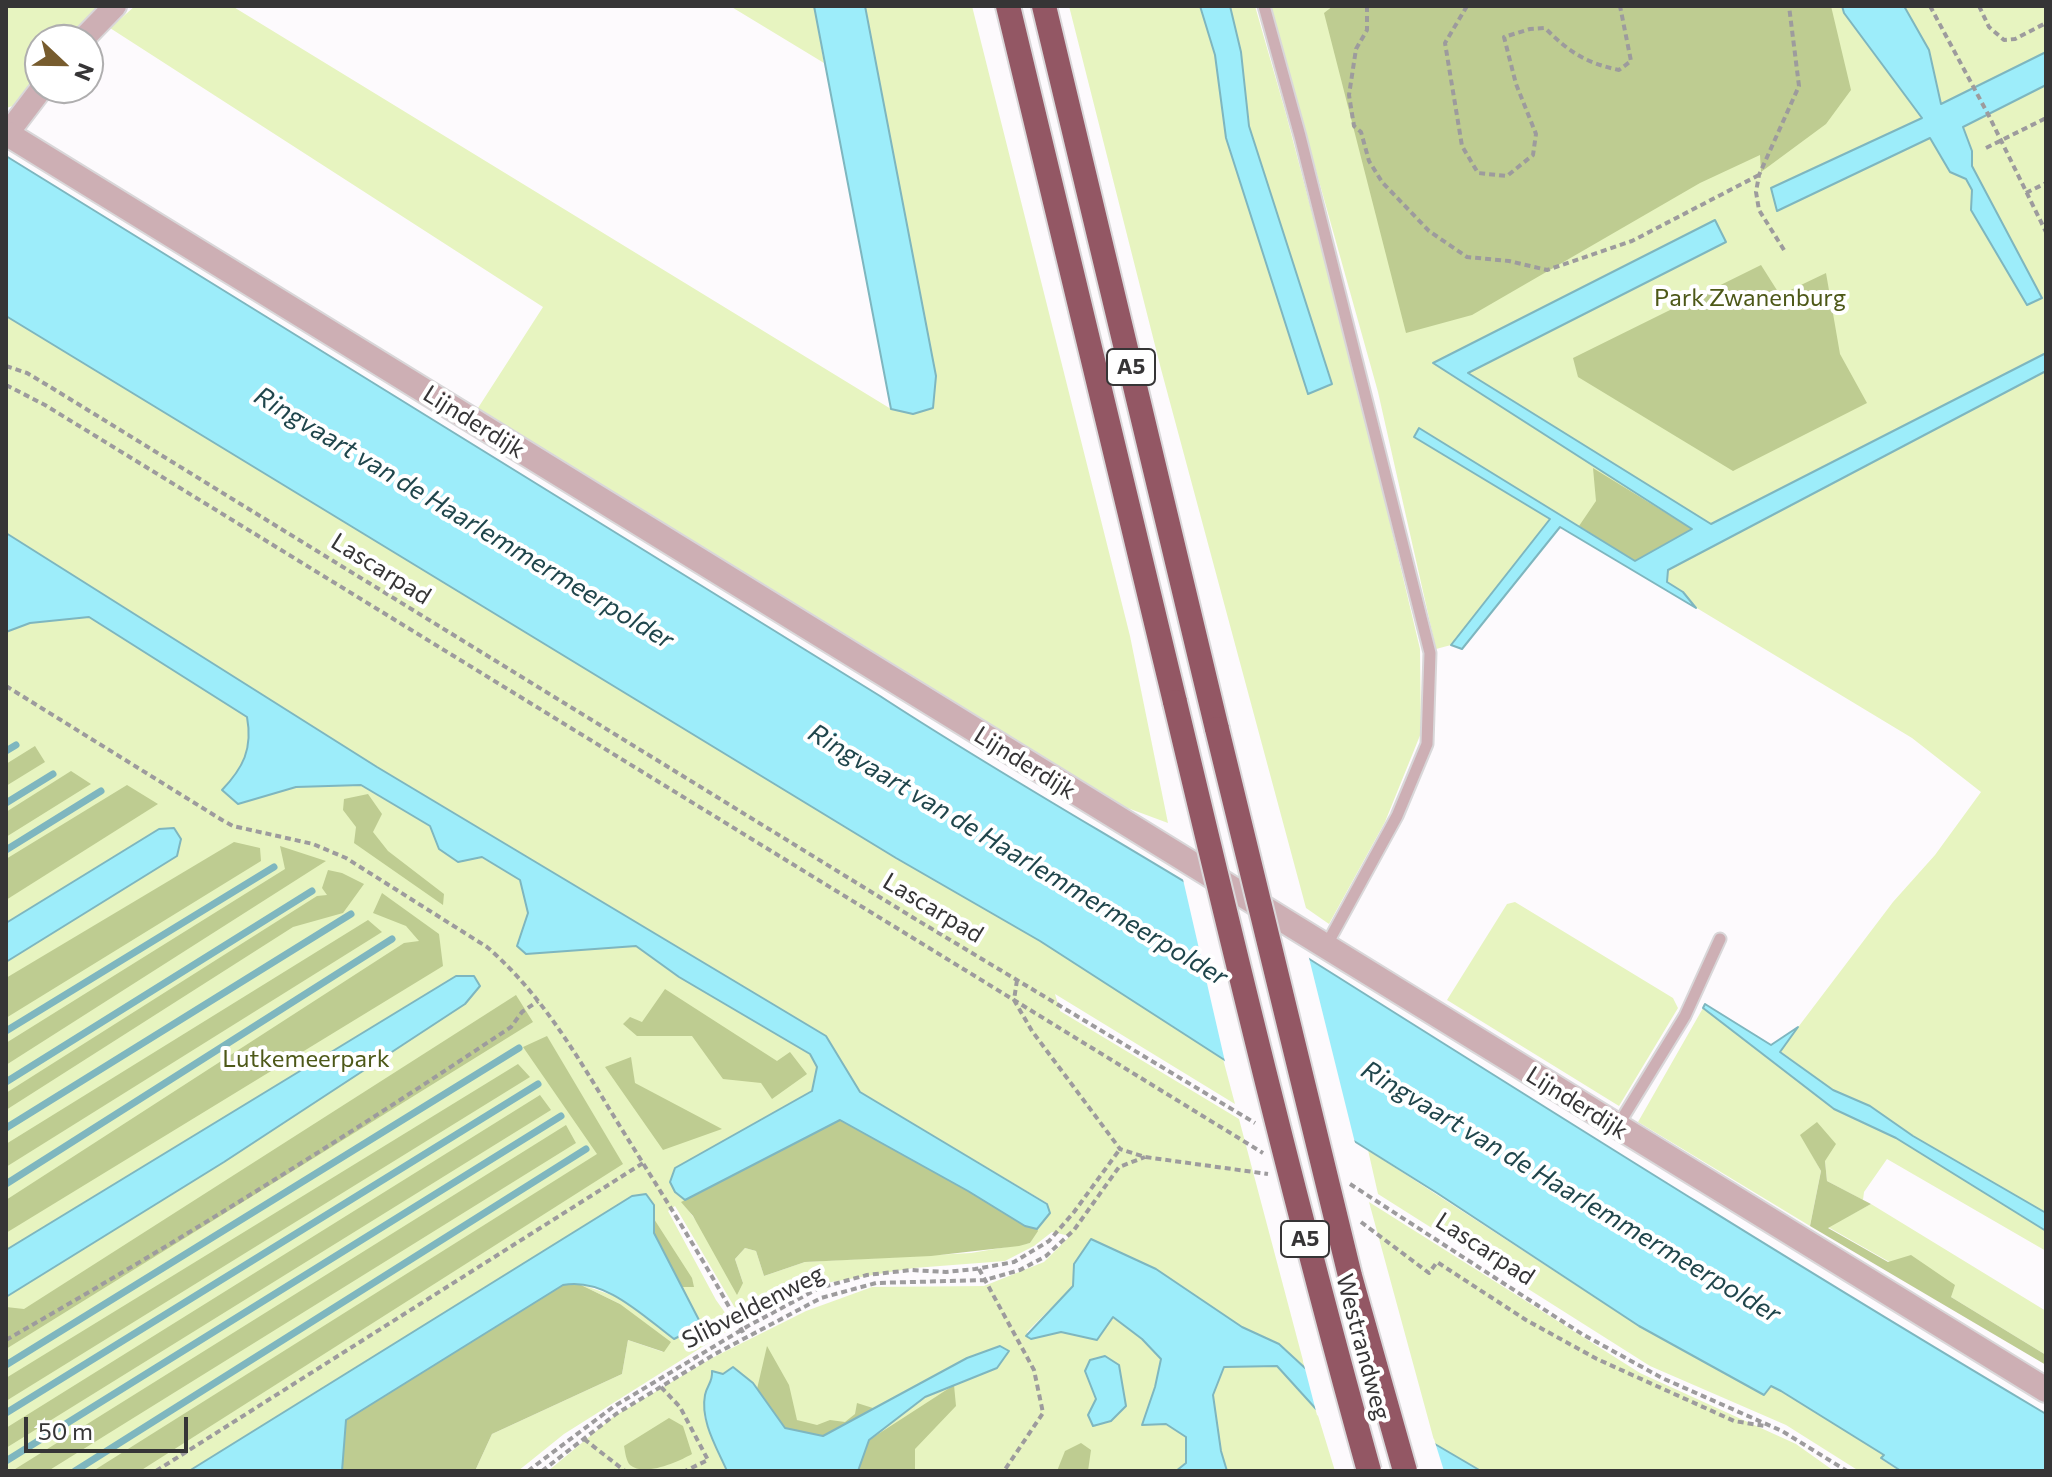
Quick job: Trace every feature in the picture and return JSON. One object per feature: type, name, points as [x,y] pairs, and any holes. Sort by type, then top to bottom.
[{"type":"highway","name":"Westrandweg","points":[[1008,6],[1247,1005],[1321,1300],[1369,1471]]},
{"type":"highway","name":"Westrandweg","points":[[1044,6],[1289,1031],[1350,1276],[1405,1471]]},
{"type":"street","points":[[98,24],[115,6]]},
{"type":"street","points":[[7,133],[30,104]]},
{"type":"street","name":"Lijnderdijk","points":[[7,133],[2046,1390]]},
{"type":"lane","points":[[1264,6],[1300,136],[1430,653],[1427,744],[1397,816],[1326,947]]},
{"type":"lane","points":[[1617,1127],[1685,1016],[1720,939]]},
{"type":"path","points":[[1367,6],[1367,30],[1356,49],[1349,95],[1354,126],[1361,132],[1369,161],[1382,182],[1429,231],[1467,257],[1509,261],[1547,270],[1632,241],[1759,175]]},
{"type":"path","points":[[1467,6],[1445,43],[1462,146],[1478,173],[1507,176],[1533,155],[1536,134],[1516,84],[1504,37],[1545,28],[1567,51],[1619,70],[1631,61],[1620,6]]},
{"type":"path","points":[[1784,250],[1759,210],[1756,192],[1759,175],[1799,86],[1789,6]]},
{"type":"path","points":[[1930,6],[2046,232]]},
{"type":"path","points":[[1979,6],[1989,27],[2004,40],[2015,39],[2046,23]]},
{"type":"path","points":[[1986,148],[2046,118]]},
{"type":"path","points":[[2026,193],[2046,183]]},
{"type":"path","name":"Lascarpad","points":[[6,366],[27,373],[52,388],[1264,1128]]},
{"type":"path","points":[[6,385],[45,405],[1263,1153]]},
{"type":"path","points":[[6,686],[233,826],[313,844],[346,858],[487,947],[560,1028],[746,1338]]},
{"type":"path","points":[[1017,980],[1014,1000],[1032,1031],[1120,1149],[1145,1157],[1276,1175]]},
{"type":"path","points":[[6,1340],[118,1276],[382,1113],[511,1027],[522,1012],[538,1001]]},
{"type":"path","name":"Slibveldenweg","points":[[528,1471],[613,1407],[742,1329],[819,1288],[867,1275],[911,1270],[946,1272],[1014,1262],[1049,1241],[1120,1149]]},
{"type":"path","points":[[542,1471],[616,1414],[821,1298],[876,1283],[985,1280],[1020,1270],[1046,1256],[1074,1230],[1119,1167],[1145,1157]]},
{"type":"path","points":[[156,1471],[643,1163]]},
{"type":"path","name":"Lascarpad","points":[[1348,1183],[1582,1334],[1662,1378],[1818,1451],[1847,1471]]},
{"type":"path","points":[[1353,1216],[1429,1273],[1437,1262],[1526,1320],[1597,1359],[1734,1421],[1771,1427]]},
{"type":"path","points":[[979,1268],[1034,1370],[1043,1413],[1004,1471]]},
{"type":"path","points":[[661,1387],[680,1407],[708,1460],[685,1471]]},
{"type":"path","points":[[584,1439],[625,1471]]},
{"type":"green space","points":[[6,6],[106,6],[90,24],[24,24],[24,96],[16,105],[6,108]]},
{"type":"green space","points":[[135,6],[232,6],[891,409],[913,414],[936,375],[865,6],[972,6],[1130,636],[1168,823],[1114,803],[478,408],[543,307],[110,28]]},
{"type":"green space","points":[[730,6],[814,6],[824,63]]},
{"type":"green space","points":[[1069,6],[1200,6],[1215,55],[1226,139],[1308,394],[1332,384],[1249,126],[1241,52],[1230,6],[1255,6],[1286,114],[1359,392],[1420,649],[1421,733],[1385,822],[1329,924],[1306,908],[1161,369]]},
{"type":"green space","name":"Park Zwanenburg","points":[[1270,6],[2046,6],[2046,1213],[1913,1136],[1870,1106],[1833,1090],[1780,1051],[1981,792],[1912,738],[1551,520],[1451,645],[1436,649],[1378,392]]},
{"type":"green space","points":[[1333,6],[1831,6],[1851,90],[1826,124],[1761,172],[1760,155],[1700,183],[1472,315],[1406,333],[1324,13]]},
{"type":"green space","points":[[1761,265],[1780,295],[1826,273],[1840,354],[1867,403],[1733,471],[1578,377],[1573,358]]},
{"type":"green space","name":"Lutkemeerpark","points":[[6,316],[896,858],[1040,941],[1223,1059],[1235,1104],[1055,994],[1060,1011],[1239,1119],[1305,1368],[1279,1344],[1242,1327],[1156,1269],[1092,1239],[1074,1264],[1073,1286],[1027,1332],[1031,1339],[1061,1332],[1097,1340],[1113,1317],[1142,1339],[1161,1359],[1142,1425],[1166,1424],[1186,1437],[1186,1463],[1176,1471],[858,1471],[869,1440],[925,1397],[997,1368],[967,1358],[823,1436],[723,1374],[712,1372],[713,1381],[704,1417],[727,1471],[548,1471],[613,1417],[712,1358],[806,1311],[872,1287],[984,1286],[1044,1262],[1070,1236],[1052,1232],[1034,1246],[1005,1261],[914,1268],[808,1286],[742,1320],[675,1206],[668,1211],[716,1300],[731,1321],[729,1330],[564,1434],[518,1471],[475,1471],[492,1434],[622,1374],[628,1340],[663,1352],[620,1304],[577,1283],[620,1298],[674,1339],[680,1336],[690,1340],[694,1330],[654,1233],[208,1471],[6,1471]],"holes":[[[826,1036],[859,1092],[1047,1203],[1050,1213],[1030,1243],[971,1253],[805,1262],[764,1276],[756,1251],[745,1248],[735,1259],[743,1283],[682,1202],[685,1200],[675,1192],[832,1081]]]},
{"type":"green space","points":[[1593,468],[1692,529],[1635,561],[1579,526],[1596,501]]},
{"type":"green space","points":[[35,746],[45,762],[6,786],[6,764]]},
{"type":"green space","points":[[71,771],[91,784],[6,837],[6,812]]},
{"type":"green space","points":[[127,785],[158,804],[6,900],[6,859]]},
{"type":"green space","points":[[368,794],[382,814],[373,832],[388,851],[444,894],[443,905],[354,843],[356,827],[343,810],[344,799]]},
{"type":"green space","points":[[234,842],[260,848],[261,861],[6,1018],[6,978]]},
{"type":"green space","points":[[280,846],[326,861],[6,1065],[6,1043],[285,869]]},
{"type":"green space","points":[[328,870],[364,884],[343,913],[293,927],[6,1110],[6,1093],[317,896],[327,895],[322,888]]},
{"type":"green space","points":[[382,893],[439,934],[443,966],[6,1233],[6,1200],[404,943],[419,941],[406,926],[373,913]]},
{"type":"green space","points":[[1515,902],[1673,998],[1678,1008],[1619,1106],[1447,1000],[1507,904]]},
{"type":"green space","points":[[368,920],[382,932],[6,1167],[6,1144]]},
{"type":"green space","points":[[665,989],[777,1061],[790,1052],[807,1074],[772,1099],[761,1083],[723,1079],[692,1036],[637,1036],[623,1024],[630,1017],[642,1022]]},
{"type":"green space","points":[[516,995],[533,1022],[6,1349],[6,1307],[24,1309]]},
{"type":"green space","points":[[1703,1008],[1834,1108],[1896,1138],[2046,1231],[2046,1251],[1887,1159],[1864,1192],[1863,1200],[1827,1181],[1825,1161],[1801,1135],[1821,1171],[1810,1226],[1638,1122]]},
{"type":"green space","points":[[547,1036],[623,1164],[140,1471],[93,1471],[597,1154],[523,1047]]},
{"type":"green space","points":[[631,1057],[635,1083],[722,1129],[663,1150],[605,1067]]},
{"type":"green space","points":[[518,1064],[530,1077],[6,1401],[6,1378]]},
{"type":"green space","points":[[540,1095],[551,1110],[6,1448],[6,1428]]},
{"type":"green space","points":[[840,1120],[1038,1231],[1030,1243],[1019,1246],[931,1256],[805,1262],[764,1276],[756,1251],[745,1248],[735,1259],[743,1283],[737,1295],[693,1216],[681,1202]]},
{"type":"green space","points":[[1817,1122],[1836,1144],[1825,1161],[1827,1181],[1871,1204],[1828,1228],[1888,1262],[1911,1255],[1955,1285],[1951,1297],[2046,1355],[2046,1365],[1810,1226],[1821,1171],[1800,1135]]},
{"type":"green space","points":[[566,1125],[576,1143],[48,1471],[12,1471]]},
{"type":"green space","points":[[1368,1150],[1639,1326],[1764,1394],[1771,1386],[1781,1391],[1885,1455],[1881,1459],[1900,1471],[1859,1471],[1786,1425],[1650,1366],[1378,1194]]},
{"type":"green space","points":[[1369,1202],[1640,1373],[1796,1444],[1834,1471],[1481,1471],[1435,1444]]},
{"type":"green space","points":[[1871,1204],[2046,1311],[2046,1355],[1828,1227]]},
{"type":"green space","points":[[654,1219],[692,1278],[694,1287],[682,1287],[654,1233]]},
{"type":"green space","points":[[577,1283],[620,1304],[671,1342],[664,1352],[628,1340],[622,1374],[492,1434],[475,1471],[342,1471],[346,1420],[563,1285]]},
{"type":"green space","points":[[767,1346],[789,1385],[797,1420],[817,1425],[830,1420],[845,1422],[855,1414],[857,1403],[876,1409],[823,1436],[785,1428],[757,1389]]},
{"type":"green space","points":[[1277,1366],[1316,1409],[1335,1471],[1227,1471],[1213,1395],[1224,1367]]},
{"type":"green space","points":[[954,1385],[956,1406],[915,1449],[915,1471],[858,1471],[869,1440]]},
{"type":"green space","points":[[669,1418],[683,1426],[692,1454],[652,1469],[630,1465],[624,1446]]},
{"type":"green space","points":[[1081,1443],[1091,1450],[1088,1471],[1057,1471],[1065,1451]]},
{"type":"water","points":[[814,6],[865,6],[936,376],[933,408],[913,414],[891,409]]},
{"type":"water","points":[[1200,6],[1230,6],[1241,52],[1249,126],[1332,384],[1308,394],[1226,138],[1215,55]]},
{"type":"water","points":[[1842,6],[1904,6],[1929,50],[1941,104],[2046,52],[2046,85],[1963,127],[1972,151],[1972,166],[2042,298],[2027,305],[1971,210],[1972,190],[1966,179],[1950,172],[1930,138],[1777,211],[1771,188],[1922,118],[1844,13]]},
{"type":"water","name":"Ringvaart van de Haarlemmermeerpolder","points":[[6,156],[970,753],[1244,918],[1744,1231],[2046,1414],[2046,1471],[1901,1471],[1881,1458],[1884,1455],[1781,1391],[1771,1386],[1764,1395],[1639,1326],[1437,1193],[1040,941],[896,858],[6,316]]},
{"type":"water","points":[[1715,220],[1726,242],[1468,373],[1711,524],[2046,353],[2046,371],[1668,570],[1667,582],[1683,592],[1696,608],[1560,527],[1462,649],[1451,645],[1550,519],[1414,437],[1419,428],[1635,561],[1692,529],[1433,363]]},
{"type":"water","points":[[6,533],[377,767],[826,1036],[860,1092],[1047,1204],[1050,1213],[1037,1229],[1025,1226],[840,1120],[685,1200],[675,1192],[670,1182],[675,1168],[812,1091],[817,1067],[810,1054],[679,977],[636,946],[526,954],[517,946],[528,913],[520,880],[482,857],[458,862],[439,849],[430,826],[361,785],[296,787],[238,804],[222,790],[245,757],[249,739],[247,717],[89,617],[30,623],[6,632]]},
{"type":"water","points":[[174,828],[181,839],[177,856],[6,962],[6,923],[159,829]]},
{"type":"water","points":[[456,976],[474,976],[480,986],[465,1004],[224,1162],[6,1297],[6,1250]]},
{"type":"water","points":[[1705,1004],[1771,1045],[1798,1027],[1780,1052],[1833,1090],[1870,1106],[1913,1136],[2046,1213],[2046,1231],[1896,1138],[1834,1109],[1703,1008]]},
{"type":"water","points":[[646,1194],[654,1205],[654,1233],[700,1322],[690,1341],[680,1336],[674,1339],[623,1300],[608,1293],[579,1284],[563,1285],[346,1420],[342,1471],[189,1471],[632,1196]]},
{"type":"water","points":[[1091,1239],[1156,1269],[1242,1327],[1279,1344],[1305,1368],[1481,1471],[1409,1471],[1316,1409],[1277,1366],[1224,1367],[1213,1395],[1227,1471],[1176,1471],[1186,1463],[1186,1437],[1166,1424],[1142,1425],[1161,1359],[1142,1339],[1113,1317],[1097,1340],[1061,1332],[1031,1339],[1026,1336],[1073,1286],[1074,1264]]},
{"type":"water","points":[[1000,1346],[1009,1351],[997,1368],[925,1397],[869,1440],[858,1471],[727,1471],[707,1424],[704,1405],[712,1371],[723,1374],[733,1367],[753,1383],[785,1428],[823,1436],[967,1358]]},
{"type":"water","points":[[1105,1356],[1119,1365],[1126,1406],[1111,1421],[1093,1426],[1088,1415],[1096,1399],[1085,1371],[1090,1360]]},
{"type":"pier","points":[[1182,875],[1308,954],[1356,1147],[1226,1066]]},
{"type":"pier","points":[[1303,1361],[1434,1439],[1444,1471],[1401,1471],[1317,1415]]},
{"type":"waterway","points":[[6,751],[16,745]]},
{"type":"waterway","points":[[6,803],[53,774]]},
{"type":"waterway","points":[[6,850],[101,791]]},
{"type":"waterway","points":[[6,1031],[274,867]]},
{"type":"waterway","points":[[6,1082],[312,891]]},
{"type":"waterway","points":[[6,1128],[351,914]]},
{"type":"waterway","points":[[6,1184],[392,939]]},
{"type":"waterway","points":[[6,1365],[519,1048]]},
{"type":"waterway","points":[[6,1413],[538,1084]]},
{"type":"waterway","points":[[6,1461],[561,1116]]},
{"type":"waterway","points":[[75,1471],[586,1149]]}]
